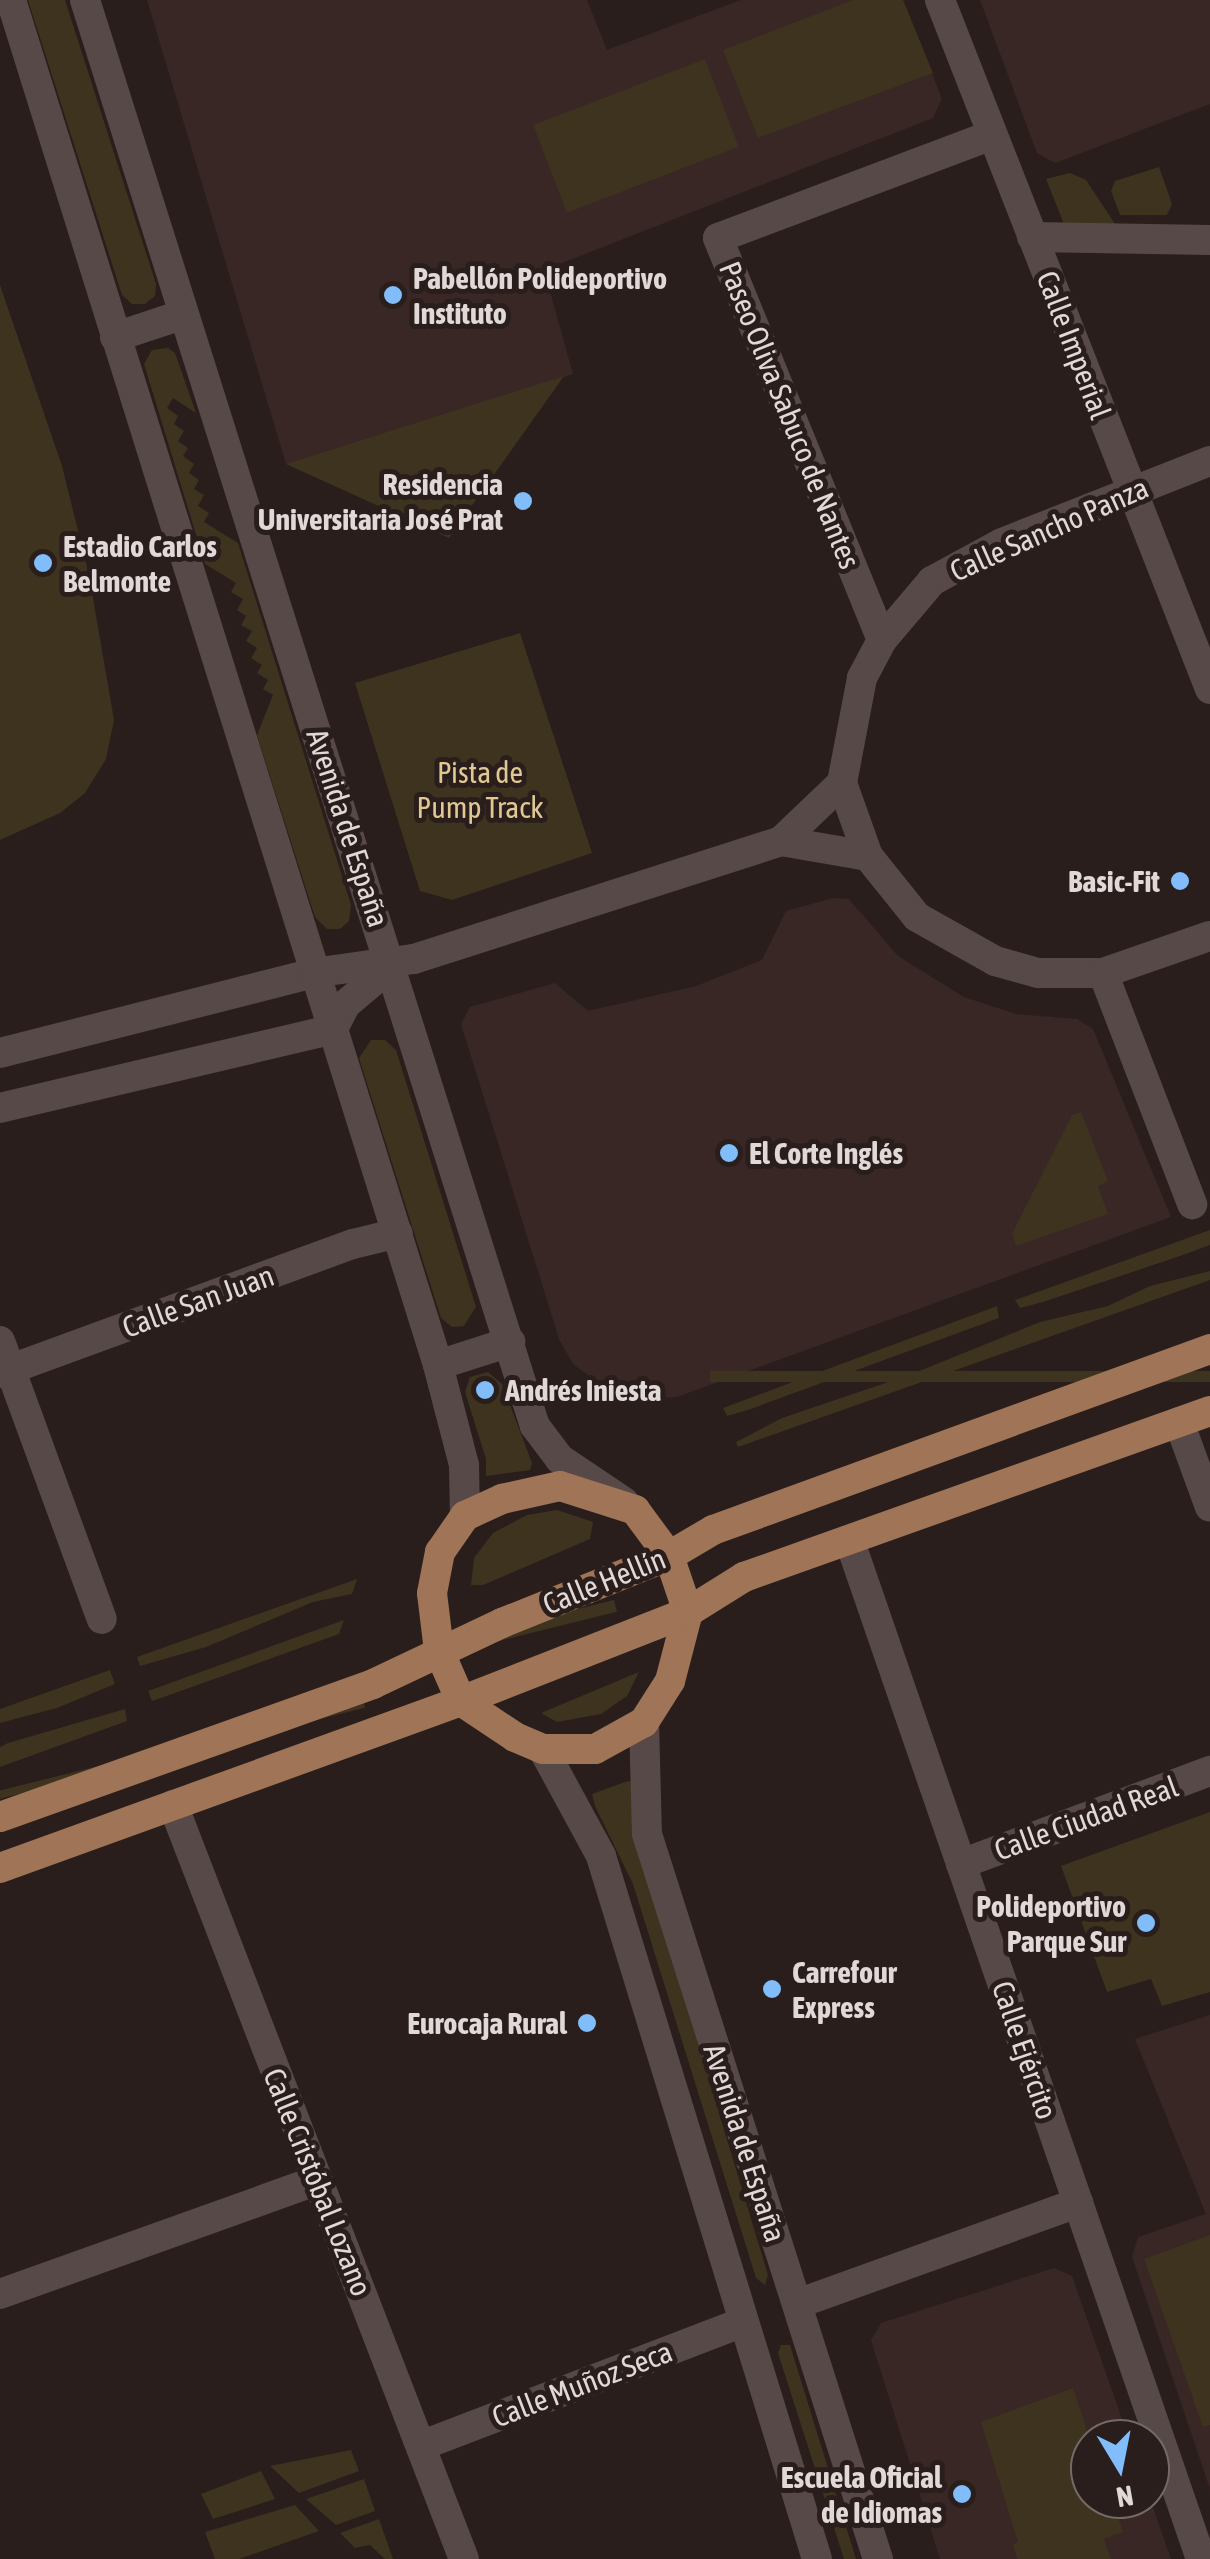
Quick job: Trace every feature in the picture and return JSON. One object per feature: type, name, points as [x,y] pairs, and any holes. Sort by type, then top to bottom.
[{"type":"main road","name":"Calle Hellín","points":[[0,1817],[373,1684],[439,1651],[668,1556],[727,1525],[1210,1349]]},
{"type":"main road","name":"Calle Hellín","points":[[0,1868],[461,1700],[688,1612],[744,1577],[1210,1411]]},
{"type":"main road","points":[[635,1510],[560,1486],[502,1499],[465,1516],[440,1552],[432,1593],[439,1651],[461,1700],[515,1737],[543,1748],[595,1749],[644,1722],[670,1681],[688,1612]]},
{"type":"main road","name":"Avenida de España","points":[[635,1510],[668,1556],[688,1612]]},
{"type":"street","points":[[11,0],[438,1365],[462,1449],[465,1516]]},
{"type":"street","name":"Avenida de España","points":[[85,0],[535,1426],[560,1459],[635,1510]]},
{"type":"street","name":"Calle Imperial","points":[[940,0],[1210,690]]},
{"type":"street","name":"Paseo Oliva Sabuco de Nantes","points":[[882,640],[718,238],[992,135]]},
{"type":"street","points":[[1032,237],[1210,240]]},
{"type":"street","points":[[115,337],[182,315]]},
{"type":"street","name":"Calle Sancho Panza","points":[[842,782],[862,678],[882,640],[932,581],[963,560],[1210,461]]},
{"type":"street","points":[[0,1053],[313,973],[392,966],[781,841],[842,782],[868,856],[917,917],[966,948],[1038,973],[1103,973],[1210,936]]},
{"type":"street","points":[[781,841],[868,856]]},
{"type":"street","points":[[0,1108],[333,1029],[346,1004],[392,966]]},
{"type":"street","points":[[1103,973],[1192,1204]]},
{"type":"street","name":"Calle San Juan","points":[[4,1361],[398,1232]]},
{"type":"street","points":[[438,1365],[510,1342]]},
{"type":"street","points":[[4,1361],[102,1619]]},
{"type":"street","points":[[1179,1422],[1210,1507]]},
{"type":"street","name":"Calle Ejército","points":[[850,1542],[1201,2559]]},
{"type":"street","name":"Avenida de España","points":[[644,1722],[646,1834],[878,2559]]},
{"type":"street","name":"Avenida de España","points":[[543,1748],[601,1856],[741,2323],[817,2559]]},
{"type":"street","name":"Calle Ciudad Real","points":[[961,1864],[1210,1771]]},
{"type":"street","name":"Calle Cristóbal Lozano","points":[[173,1804],[316,2181],[424,2445],[464,2559]]},
{"type":"street","points":[[0,2294],[316,2181]]},
{"type":"street","points":[[796,2304],[1078,2203]]},
{"type":"street","name":"Calle Muñoz Seca","points":[[424,2445],[741,2323]]},
{"type":"shaded area","points":[[147,0],[587,0],[607,50],[741,0],[903,0],[942,99],[933,118],[544,270],[573,374],[286,464]]},
{"type":"shaded area","points":[[980,0],[1210,0],[1210,104],[1055,163],[1037,153]]},
{"type":"shaded area","points":[[833,898],[849,899],[898,956],[964,997],[1016,1014],[1077,1019],[1093,1029],[1171,1217],[677,1397],[634,1400],[613,1394],[573,1364],[559,1339],[461,1024],[470,1007],[555,983],[588,1011],[696,986],[762,960],[786,911]]},
{"type":"shaded area","points":[[1210,2015],[1210,2489],[1132,2257],[1138,2237],[1206,2214],[1135,2039]]},
{"type":"shaded area","points":[[1054,2268],[1072,2276],[1122,2419],[1070,2419],[1070,2519],[1157,2519],[1171,2559],[940,2559],[871,2340],[881,2323]]},
{"type":"green space","points":[[28,0],[65,0],[156,284],[155,296],[145,304],[132,304],[122,295]]},
{"type":"green space","points":[[853,0],[903,0],[933,73],[758,138],[723,50]]},
{"type":"green space","points":[[705,59],[739,147],[567,213],[533,125]]},
{"type":"green space","points":[[1159,167],[1172,204],[1167,215],[1120,215],[1111,191],[1115,181]]},
{"type":"green space","points":[[1070,173],[1086,180],[1115,224],[1064,224],[1046,179]]},
{"type":"green space","name":"Estadio Carlos Belmonte","points":[[0,285],[62,466],[89,575],[114,720],[106,759],[85,793],[60,813],[0,840]]},
{"type":"green space","points":[[168,348],[175,353],[196,413],[173,398],[167,408],[178,416],[174,424],[184,431],[178,441],[188,448],[183,456],[194,464],[189,473],[199,480],[194,489],[204,495],[198,506],[209,513],[204,522],[238,543],[351,905],[349,921],[340,929],[327,929],[315,917],[257,735],[273,695],[263,689],[268,680],[257,673],[262,665],[251,658],[257,648],[246,641],[252,631],[241,625],[246,616],[237,610],[243,599],[231,592],[236,583],[205,564],[144,364],[152,350]]},
{"type":"green space","points":[[564,376],[449,538],[286,464]]},
{"type":"green space","name":"Pista de Pump Track","points":[[520,633],[592,853],[452,900],[420,891],[355,683]]},
{"type":"green space","points":[[371,1040],[385,1040],[396,1050],[476,1307],[464,1326],[452,1327],[441,1318],[359,1058]]},
{"type":"green space","points":[[1081,1112],[1108,1181],[1098,1186],[1108,1214],[1016,1246],[1012,1234],[1072,1115]]},
{"type":"green space","points":[[1210,1230],[1210,1245],[1183,1255],[1043,1302],[1020,1308],[1015,1300]]},
{"type":"green space","points":[[1210,1271],[1210,1280],[738,1447],[736,1442],[782,1418],[912,1374],[1040,1322],[1108,1306],[1150,1286]]},
{"type":"green space","points":[[997,1306],[999,1318],[748,1410],[727,1416],[723,1408]]},
{"type":"green space","points":[[710,1371],[1210,1371],[1210,1382],[710,1382]]},
{"type":"green space","points":[[488,1372],[502,1384],[532,1463],[530,1470],[486,1476],[486,1459],[465,1392],[470,1377]]},
{"type":"green space","points":[[557,1510],[593,1522],[590,1539],[483,1585],[471,1585],[474,1558],[493,1533],[527,1515]]},
{"type":"green space","points":[[357,1579],[352,1594],[313,1602],[206,1647],[140,1666],[137,1657]]},
{"type":"green space","points":[[614,1600],[617,1612],[494,1642],[491,1631]]},
{"type":"green space","points":[[344,1620],[339,1634],[152,1701],[148,1691]]},
{"type":"green space","points":[[110,1670],[115,1684],[57,1708],[0,1723],[0,1709]]},
{"type":"green space","points":[[639,1672],[627,1696],[601,1714],[557,1722],[541,1713]]},
{"type":"green space","points":[[363,1700],[365,1708],[0,1799],[0,1791]]},
{"type":"green space","points":[[125,1709],[127,1721],[0,1767],[0,1747],[8,1743]]},
{"type":"green space","points":[[632,1782],[664,1931],[768,2275],[765,2285],[756,2278],[633,1884],[595,1806],[592,1794]]},
{"type":"green space","name":"Polideportivo Parque Sur","points":[[1210,1812],[1210,1992],[1162,2006],[1151,1979],[1107,1992],[1061,1866]]},
{"type":"green space","points":[[1210,2235],[1210,2425],[1203,2427],[1144,2259]]},
{"type":"green space","points":[[781,2345],[790,2345],[856,2559],[844,2559],[778,2353]]},
{"type":"green space","points":[[1073,2388],[1083,2419],[1070,2419],[1070,2519],[1119,2519],[1123,2532],[1104,2539],[1111,2559],[1017,2559],[1013,2545],[1018,2542],[981,2422]]},
{"type":"green space","points":[[351,2450],[359,2471],[299,2493],[270,2466]]},
{"type":"green space","points":[[261,2471],[275,2499],[213,2519],[201,2494]]},
{"type":"green space","points":[[364,2479],[375,2511],[336,2525],[306,2499]]},
{"type":"green space","points":[[295,2505],[319,2531],[239,2559],[215,2559],[205,2532]]},
{"type":"green space","points":[[379,2519],[393,2559],[385,2559],[370,2545],[355,2548],[340,2533]]},
{"type":"place","name":"Pabellón Polideportivo Instituto","points":[[393,295]]},
{"type":"place","name":"Residencia Universitaria José Prat","points":[[523,501]]},
{"type":"place","name":"Estadio Carlos Belmonte","points":[[43,563]]},
{"type":"place","name":"Basic-Fit","points":[[1180,881]]},
{"type":"place","name":"El Corte Inglés","points":[[729,1153]]},
{"type":"place","name":"Andrés Iniesta","points":[[485,1390]]},
{"type":"place","name":"Polideportivo Parque Sur","points":[[1146,1923]]},
{"type":"place","name":"Carrefour Express","points":[[772,1989]]},
{"type":"place","name":"Eurocaja Rural","points":[[587,2023]]},
{"type":"place","name":"Escuela Oficial de Idiomas","points":[[962,2494]]}]
